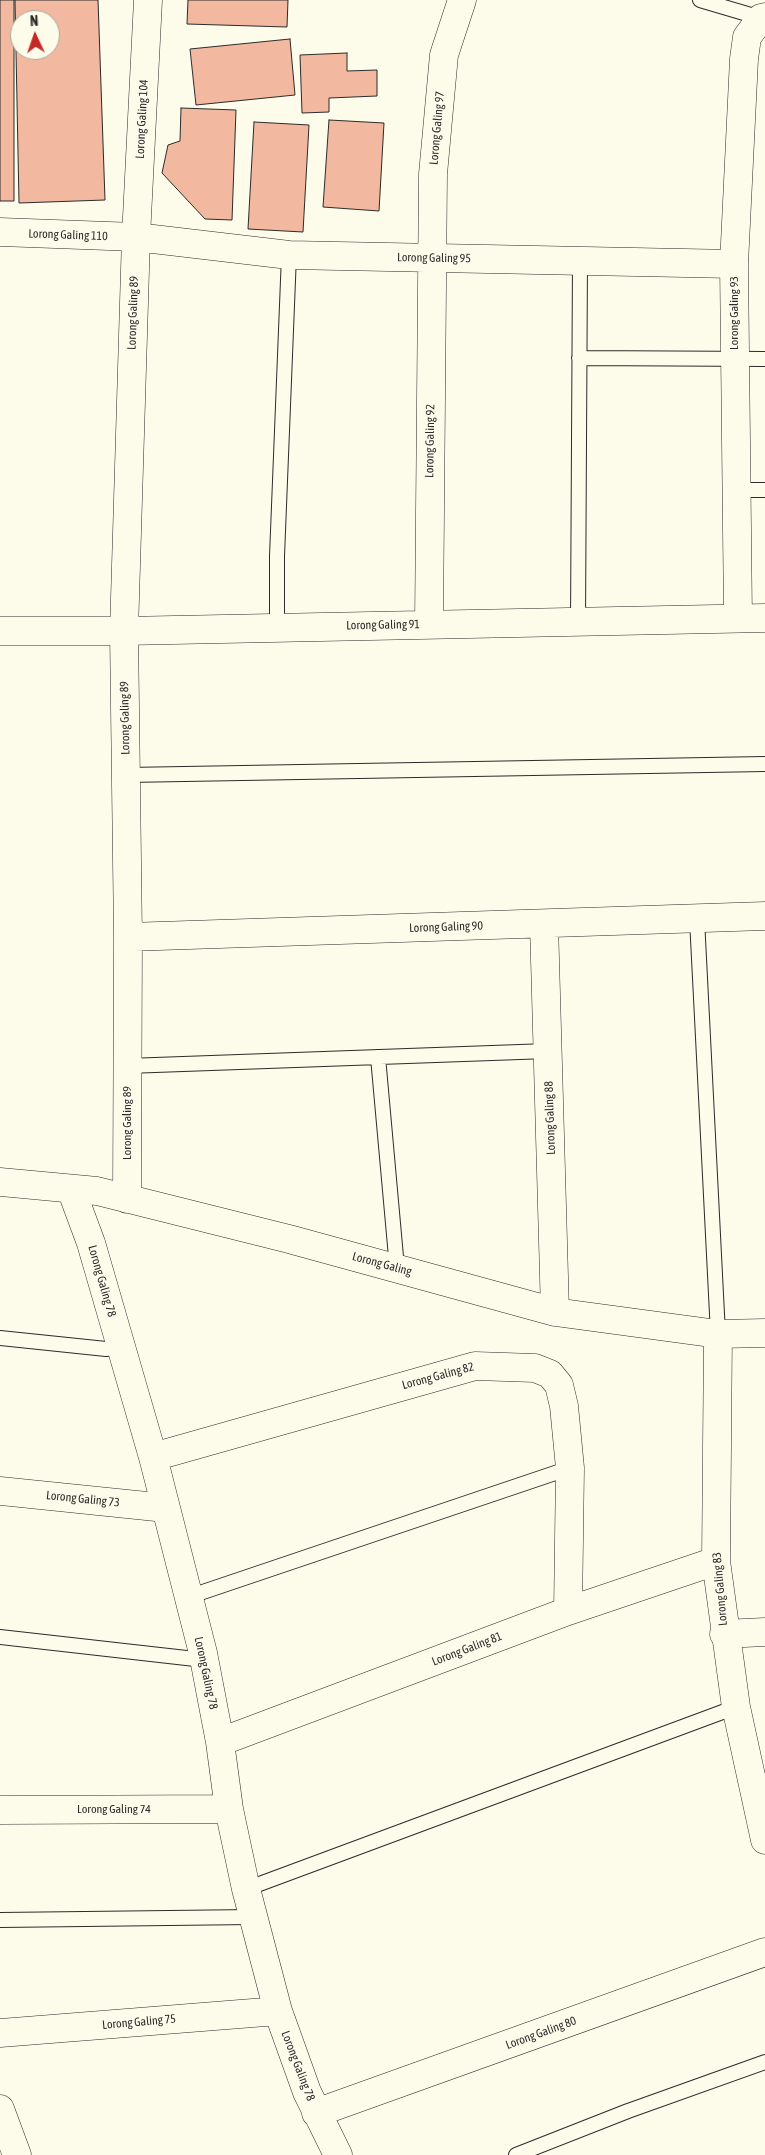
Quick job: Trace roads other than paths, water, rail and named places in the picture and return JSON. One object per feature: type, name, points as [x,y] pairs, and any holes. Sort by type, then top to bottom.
[{"type":"street","name":"Lorong Galing 104","points":[[136,238],[148,0]]},
{"type":"street","name":"Lorong Galing 97","points":[[432,258],[433,174],[442,70],[444,55],[462,0]]},
{"type":"street","name":"Lorong Galing 93","points":[[738,618],[734,264],[744,59],[747,36],[763,17]]},
{"type":"street","name":"Lorong Galing 110","points":[[0,232],[136,238]]},
{"type":"street","name":"Lorong Galing 95","points":[[136,238],[289,255],[734,264]]},
{"type":"street","name":"Lorong Galing 89","points":[[127,1199],[128,937],[124,631],[136,238]]},
{"type":"street","name":"Lorong Galing 92","points":[[429,624],[432,258]]},
{"type":"street","name":"Lorong Galing 91","points":[[0,631],[124,631],[765,618]]},
{"type":"street","name":"Lorong Galing 90","points":[[128,937],[765,916]]},
{"type":"street","name":"Lorong Galing 88","points":[[544,924],[555,1312]]},
{"type":"street","name":"Lorong Galing","points":[[0,1182],[97,1191],[397,1268],[555,1312],[718,1334],[765,1333]]},
{"type":"street","name":"Lorong Galing 78","points":[[71,1189],[91,1243],[154,1457],[204,1660],[220,1742],[229,1809],[246,1889],[278,2011],[316,2113],[338,2155]]},
{"type":"street","name":"Lorong Galing 83","points":[[718,1334],[716,1561],[724,1634],[736,1708],[765,1840]]},
{"type":"street","name":"Lorong Galing 82","points":[[154,1457],[450,1372],[476,1366],[535,1368],[550,1374],[559,1385],[564,1406],[570,1468],[568,1611]]},
{"type":"street","name":"Lorong Galing 73","points":[[0,1491],[166,1508]]},
{"type":"street","name":"Lorong Galing 81","points":[[220,1742],[568,1611],[716,1561]]},
{"type":"street","points":[[724,1634],[765,1632]]},
{"type":"street","name":"Lorong Galing 74","points":[[0,1810],[229,1809]]},
{"type":"street","name":"Lorong Galing 80","points":[[316,2113],[765,1952]]},
{"type":"street","name":"Lorong Galing 75","points":[[0,2033],[278,2011]]},
{"type":"street","points":[[0,2110],[17,2155]]},
{"type":"lane","points":[[700,0],[763,17]]},
{"type":"lane","points":[[277,628],[289,255]]},
{"type":"lane","points":[[578,622],[580,262]]},
{"type":"lane","points":[[579,358],[765,359]]},
{"type":"lane","points":[[737,490],[765,490]]},
{"type":"lane","points":[[126,775],[765,764]]},
{"type":"lane","points":[[697,918],[718,1334]]},
{"type":"lane","points":[[127,1066],[548,1051]]},
{"type":"lane","points":[[378,1057],[397,1268]]},
{"type":"lane","points":[[0,1338],[106,1349],[121,1348]]},
{"type":"lane","points":[[188,1597],[570,1468]]},
{"type":"lane","points":[[0,1637],[204,1660]]},
{"type":"lane","points":[[246,1889],[736,1708]]},
{"type":"lane","points":[[0,1920],[253,1917]]},
{"type":"lane","points":[[516,2155],[628,2111],[765,2062]]}]
